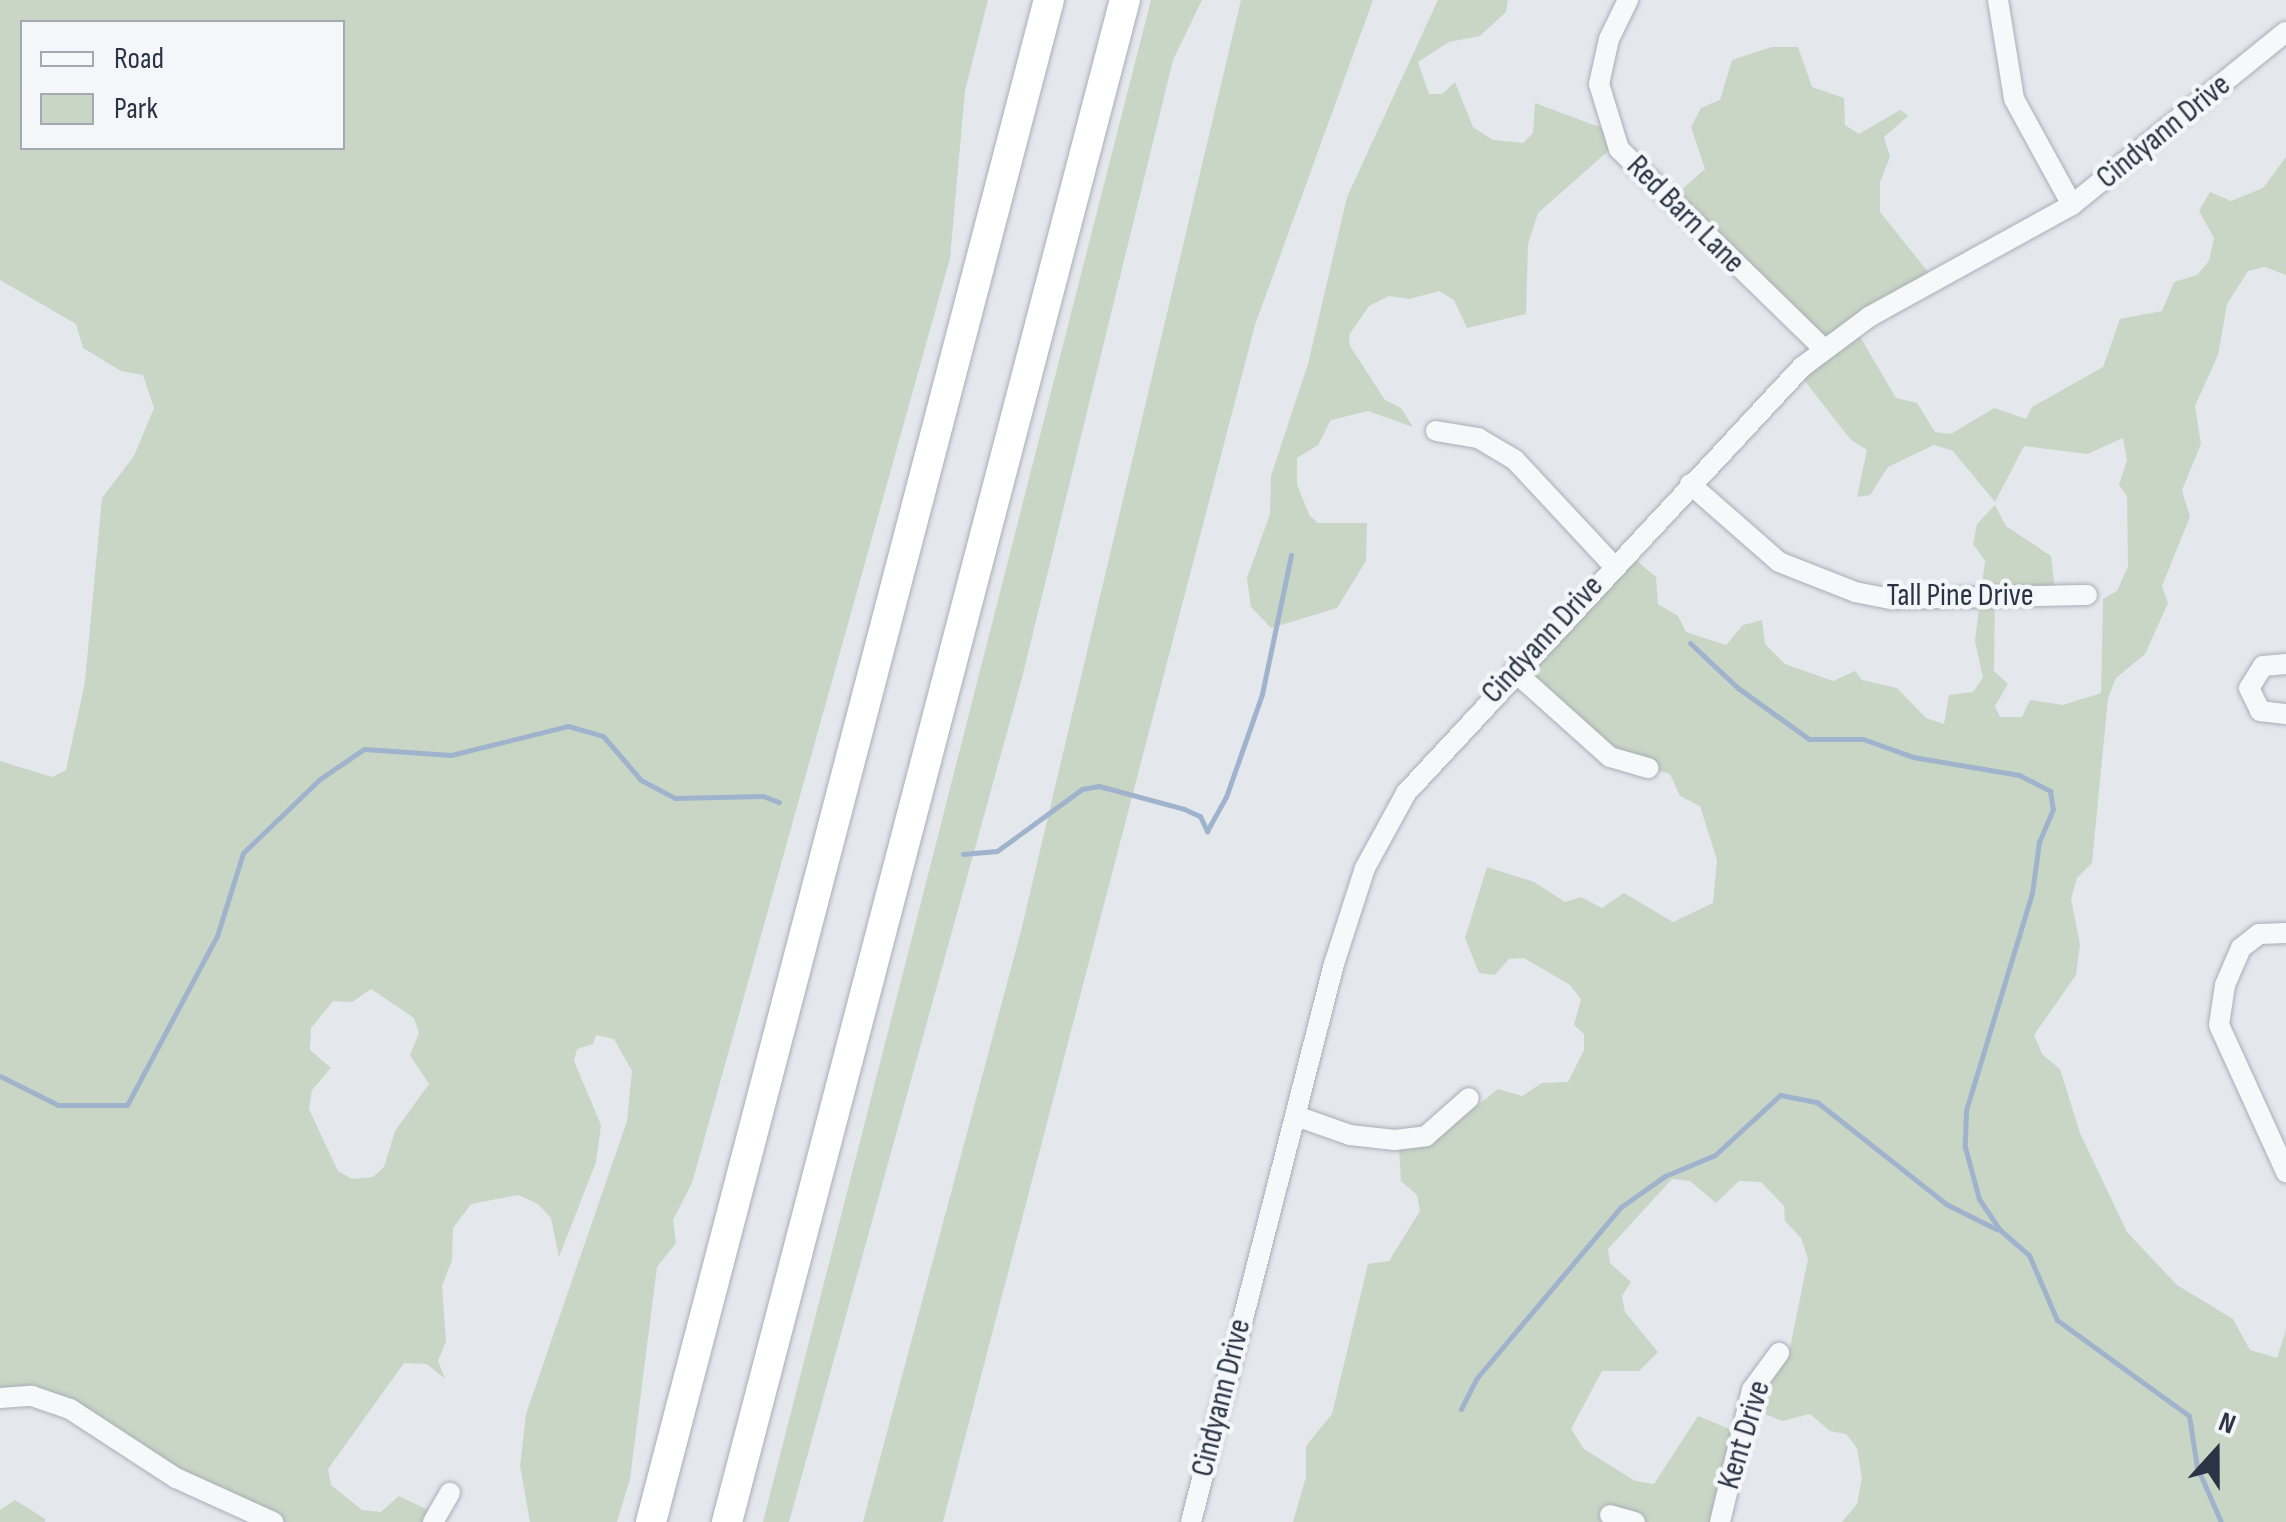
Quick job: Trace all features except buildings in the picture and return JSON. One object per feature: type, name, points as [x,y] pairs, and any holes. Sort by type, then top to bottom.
[{"type":"highway","points":[[991,223],[1033,0]]},
{"type":"highway","points":[[651,1522],[1050,0]]},
{"type":"highway","points":[[727,1522],[1125,3]]},
{"type":"street","name":"Red Barn Lane","points":[[1628,0],[1608,39],[1599,84],[1619,149],[1823,348]]},
{"type":"street","points":[[1998,0],[2014,99],[2072,206]]},
{"type":"street","name":"Cindyann Drive","points":[[1191,1522],[1334,964],[1372,853],[1416,779],[1613,565],[1823,348],[2072,206],[2286,32]]},
{"type":"street","points":[[1436,430],[1478,438],[1515,460],[1613,565]]},
{"type":"street","name":"Tall Pine Drive","points":[[1690,484],[1780,562],[1855,592],[1913,599],[2087,595]]},
{"type":"street","points":[[2286,664],[2262,666],[2249,688],[2260,711],[2286,714]]},
{"type":"street","points":[[1514,671],[1610,757],[1648,768]]},
{"type":"street","points":[[2286,933],[2259,934],[2241,948],[2220,1013],[2223,1040],[2286,1172]]},
{"type":"street","points":[[1296,1116],[1350,1135],[1395,1140],[1426,1136],[1469,1098]]},
{"type":"street","name":"Kent Drive","points":[[1720,1522],[1752,1390],[1779,1353]]},
{"type":"street","points":[[0,1398],[32,1396],[70,1409],[176,1478],[273,1522]]},
{"type":"street","points":[[433,1522],[450,1492]]},
{"type":"street","points":[[1610,1515],[1635,1522]]},
{"type":"green space","points":[[0,0],[988,0],[965,91],[950,258],[692,1183],[673,1220],[676,1243],[657,1267],[630,1479],[617,1522],[530,1522],[520,1466],[526,1414],[627,1121],[632,1071],[614,1039],[596,1035],[593,1044],[577,1049],[574,1061],[601,1125],[596,1162],[559,1257],[551,1218],[538,1204],[518,1195],[471,1204],[453,1228],[452,1260],[442,1286],[446,1341],[438,1361],[445,1379],[427,1364],[404,1363],[328,1469],[331,1485],[362,1510],[381,1512],[399,1496],[436,1514],[433,1522],[284,1522],[222,1499],[77,1412],[0,1397],[0,761],[52,777],[66,770],[85,682],[102,498],[134,456],[154,408],[143,375],[121,371],[83,348],[76,324],[0,280]],"holes":[[[371,989],[414,1018],[419,1033],[410,1055],[429,1084],[395,1131],[384,1167],[373,1177],[352,1179],[338,1171],[309,1109],[312,1090],[331,1068],[310,1050],[311,1028],[333,1001],[352,1002]]]},
{"type":"green space","points":[[1151,0],[1202,0],[1173,60],[1022,678],[789,1522],[763,1522]]},
{"type":"green space","points":[[1241,0],[1373,0],[1255,325],[943,1522],[863,1522],[1021,931]]},
{"type":"green space","points":[[1438,0],[1508,0],[1506,12],[1480,36],[1449,42],[1418,62],[1429,94],[1442,94],[1455,82],[1473,127],[1493,140],[1523,143],[1533,133],[1535,103],[1610,131],[1615,145],[1538,213],[1528,244],[1526,314],[1467,328],[1454,300],[1439,291],[1410,299],[1389,296],[1369,306],[1349,335],[1350,346],[1385,400],[1401,408],[1413,427],[1368,411],[1331,420],[1318,445],[1297,458],[1297,485],[1310,516],[1318,523],[1367,523],[1366,561],[1337,608],[1271,628],[1251,607],[1247,578],[1270,514],[1271,476],[1308,364],[1347,197]]},
{"type":"green space","points":[[1772,47],[1798,47],[1812,87],[1844,98],[1845,125],[1859,134],[1900,110],[1908,116],[1884,137],[1890,157],[1880,182],[1880,212],[1937,283],[1859,335],[1896,398],[1917,403],[1935,432],[1951,434],[1994,408],[2026,419],[2032,407],[2103,367],[2120,319],[2162,311],[2174,282],[2197,275],[2209,261],[2214,238],[2199,211],[2210,192],[2231,201],[2263,188],[2286,157],[2286,275],[2265,267],[2248,271],[2227,304],[2218,355],[2195,406],[2201,444],[2182,490],[2190,517],[2162,586],[2168,603],[2145,654],[2116,678],[2108,698],[2092,863],[2077,878],[2071,899],[2080,944],[2076,975],[2034,1035],[2042,1054],[2060,1069],[2080,1133],[2127,1232],[2177,1285],[2233,1319],[2250,1350],[2277,1358],[2286,1330],[2286,1522],[1842,1522],[1857,1504],[1862,1478],[1857,1448],[1846,1434],[1830,1431],[1810,1414],[1782,1421],[1753,1409],[1768,1367],[1790,1348],[1808,1259],[1801,1238],[1785,1221],[1784,1206],[1761,1182],[1739,1181],[1716,1203],[1690,1181],[1672,1179],[1608,1249],[1610,1263],[1631,1282],[1622,1296],[1625,1312],[1658,1352],[1639,1371],[1602,1371],[1571,1429],[1584,1449],[1635,1481],[1654,1484],[1698,1416],[1744,1435],[1720,1522],[1293,1522],[1306,1477],[1306,1446],[1332,1414],[1368,1264],[1389,1261],[1420,1211],[1417,1195],[1401,1181],[1399,1148],[1453,1125],[1498,1089],[1522,1096],[1542,1083],[1568,1082],[1584,1050],[1584,1034],[1574,1025],[1581,999],[1570,985],[1524,958],[1509,959],[1495,975],[1479,973],[1465,938],[1487,867],[1534,882],[1565,902],[1581,897],[1602,908],[1624,893],[1673,922],[1713,903],[1717,860],[1700,806],[1680,796],[1670,774],[1609,755],[1519,674],[1630,555],[1656,577],[1658,604],[1678,616],[1686,632],[1726,645],[1743,625],[1762,620],[1765,644],[1785,664],[1833,681],[1855,671],[1862,680],[1897,688],[1926,718],[1944,724],[1949,695],[1973,692],[1983,678],[1975,641],[1985,561],[1973,544],[1977,524],[1995,505],[2006,526],[2051,556],[2055,590],[1995,598],[1994,671],[2008,684],[1995,706],[2000,717],[2022,717],[2030,700],[2063,705],[2101,693],[2103,599],[2117,591],[2128,566],[2127,496],[2119,485],[2127,460],[2123,438],[2087,454],[2024,446],[1995,502],[1953,451],[1934,445],[1888,467],[1870,495],[1857,497],[1867,450],[1850,439],[1798,372],[1818,354],[1664,205],[1705,169],[1691,127],[1701,108],[1720,100],[1732,60]]},
{"type":"green space","points":[[15,1500],[45,1522],[0,1522],[0,1510]]},
{"type":"waterway","points":[[963,854],[997,851],[1082,789],[1099,786],[1184,809],[1200,816],[1207,831],[1226,797],[1262,694],[1291,555]]},
{"type":"waterway","points":[[1690,643],[1738,688],[1809,739],[1863,739],[1913,757],[2019,775],[2050,791],[2053,809],[2039,842],[2032,893],[1966,1110],[1965,1147],[1979,1199],[2000,1230],[2029,1255],[2057,1320],[2189,1416],[2197,1467],[2221,1522]]},
{"type":"waterway","points":[[0,1076],[58,1105],[127,1105],[217,936],[243,853],[320,779],[364,749],[451,755],[568,726],[603,736],[641,780],[675,798],[763,796],[779,802]]},
{"type":"waterway","points":[[1461,1409],[1476,1379],[1621,1207],[1665,1176],[1715,1155],[1780,1095],[1817,1102],[1946,1204],[1996,1229]]}]
